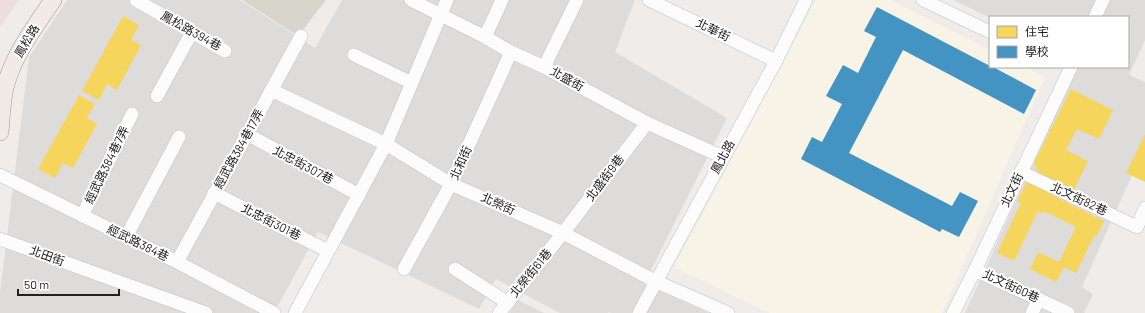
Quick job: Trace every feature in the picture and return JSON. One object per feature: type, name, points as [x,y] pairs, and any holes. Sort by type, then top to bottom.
[{"type":"main road","name":"鳳松路","points":[[15,60],[53,0]]},
{"type":"main road","points":[[0,132],[4,92],[15,60]]},
{"type":"street","name":"鳳松路394巷","points":[[136,0],[225,50]]},
{"type":"street","name":"北盛街","points":[[411,0],[485,37],[511,52],[544,67],[647,123],[723,157]]},
{"type":"street","points":[[295,313],[386,144],[447,0]]},
{"type":"street","points":[[485,37],[502,0]]},
{"type":"street","points":[[544,67],[577,0]]},
{"type":"street","name":"北華街","points":[[649,0],[776,61]]},
{"type":"street","name":"鳳北路","points":[[639,313],[776,61],[806,0]]},
{"type":"street","points":[[923,0],[989,32]]},
{"type":"street","points":[[1095,16],[1103,0]]},
{"type":"street","points":[[157,96],[192,32]]},
{"type":"street","name":"經武路384巷17弄","points":[[177,262],[301,36]]},
{"type":"street","name":"北和街","points":[[404,269],[451,184],[511,52]]},
{"type":"street","points":[[354,55],[412,83]]},
{"type":"street","name":"鳳松路","points":[[0,81],[15,60]]},
{"type":"street","name":"北文街","points":[[954,313],[1021,172],[1068,68]]},
{"type":"street","name":"北榮街","points":[[271,90],[386,144],[451,184],[563,232],[657,282],[728,313]]},
{"type":"street","name":"經武路384巷7弄","points":[[82,216],[132,114]]},
{"type":"street","name":"北盛街9巷","points":[[563,232],[647,123]]},
{"type":"street","name":"北忠街307巷","points":[[247,134],[359,195]]},
{"type":"street","points":[[126,237],[178,137]]},
{"type":"street","name":"北文街82巷","points":[[1021,172],[1136,227],[1145,208]]},
{"type":"street","name":"經武路384巷","points":[[0,175],[177,262],[274,313]]},
{"type":"street","name":"北忠街301巷","points":[[214,194],[328,251]]},
{"type":"street","name":"北榮街61巷","points":[[499,313],[563,232]]},
{"type":"street","name":"北田街","points":[[0,239],[206,313]]},
{"type":"street","points":[[455,269],[508,303]]},
{"type":"street","name":"北文街60巷","points":[[975,270],[1068,313]]},
{"type":"street","points":[[1032,313],[1039,299]]},
{"type":"shaded area","points":[[0,0],[19,0],[0,27]]},
{"type":"shaded area","points":[[67,0],[240,0],[315,48],[342,0],[635,0],[615,52],[727,118],[644,284],[709,313],[560,313],[496,279],[479,309],[318,232],[274,313],[0,313],[0,293],[29,57]]},
{"type":"shaded area","points":[[242,0],[326,0],[298,36]]},
{"type":"shaded area","points":[[816,0],[890,0],[989,50],[989,68],[1026,68],[1045,77],[942,313],[770,313],[674,267]]},
{"type":"shaded area","points":[[953,0],[1145,0],[1145,40],[1129,75],[1145,82],[1145,146],[1082,287],[1093,294],[1084,313],[965,313],[1077,68],[1129,68],[1129,16],[989,16],[989,18]]},
{"type":"shaded area","points":[[518,300],[544,313],[509,313]]},
{"type":"building: 住宅","points":[[123,16],[139,25],[131,40],[141,45],[117,90],[107,84],[99,100],[82,91]]},
{"type":"building: 住宅","points":[[1071,89],[1113,110],[1099,139],[1077,129],[1066,150],[1088,161],[1073,192],[1040,176],[1034,163]]},
{"type":"building: 住宅","points":[[79,95],[95,104],[87,118],[97,124],[73,168],[63,163],[55,178],[38,169]]},
{"type":"building: 住宅","points":[[1145,134],[1145,182],[1126,173]]},
{"type":"building: 住宅","points":[[1028,180],[1053,192],[1052,195],[1104,221],[1096,237],[1094,236],[1076,273],[1064,267],[1056,282],[1030,269],[1038,252],[1059,262],[1076,227],[1044,211],[1043,214],[1038,211],[1014,261],[997,253],[1021,203],[1017,201]]},
{"type":"building: 學校","points":[[877,7],[989,65],[989,68],[995,68],[1036,90],[1024,114],[903,50],[849,153],[952,206],[960,192],[978,201],[959,237],[942,229],[940,232],[801,159],[812,137],[822,142],[842,104],[826,96],[843,65],[858,73],[876,37],[864,31]]}]
